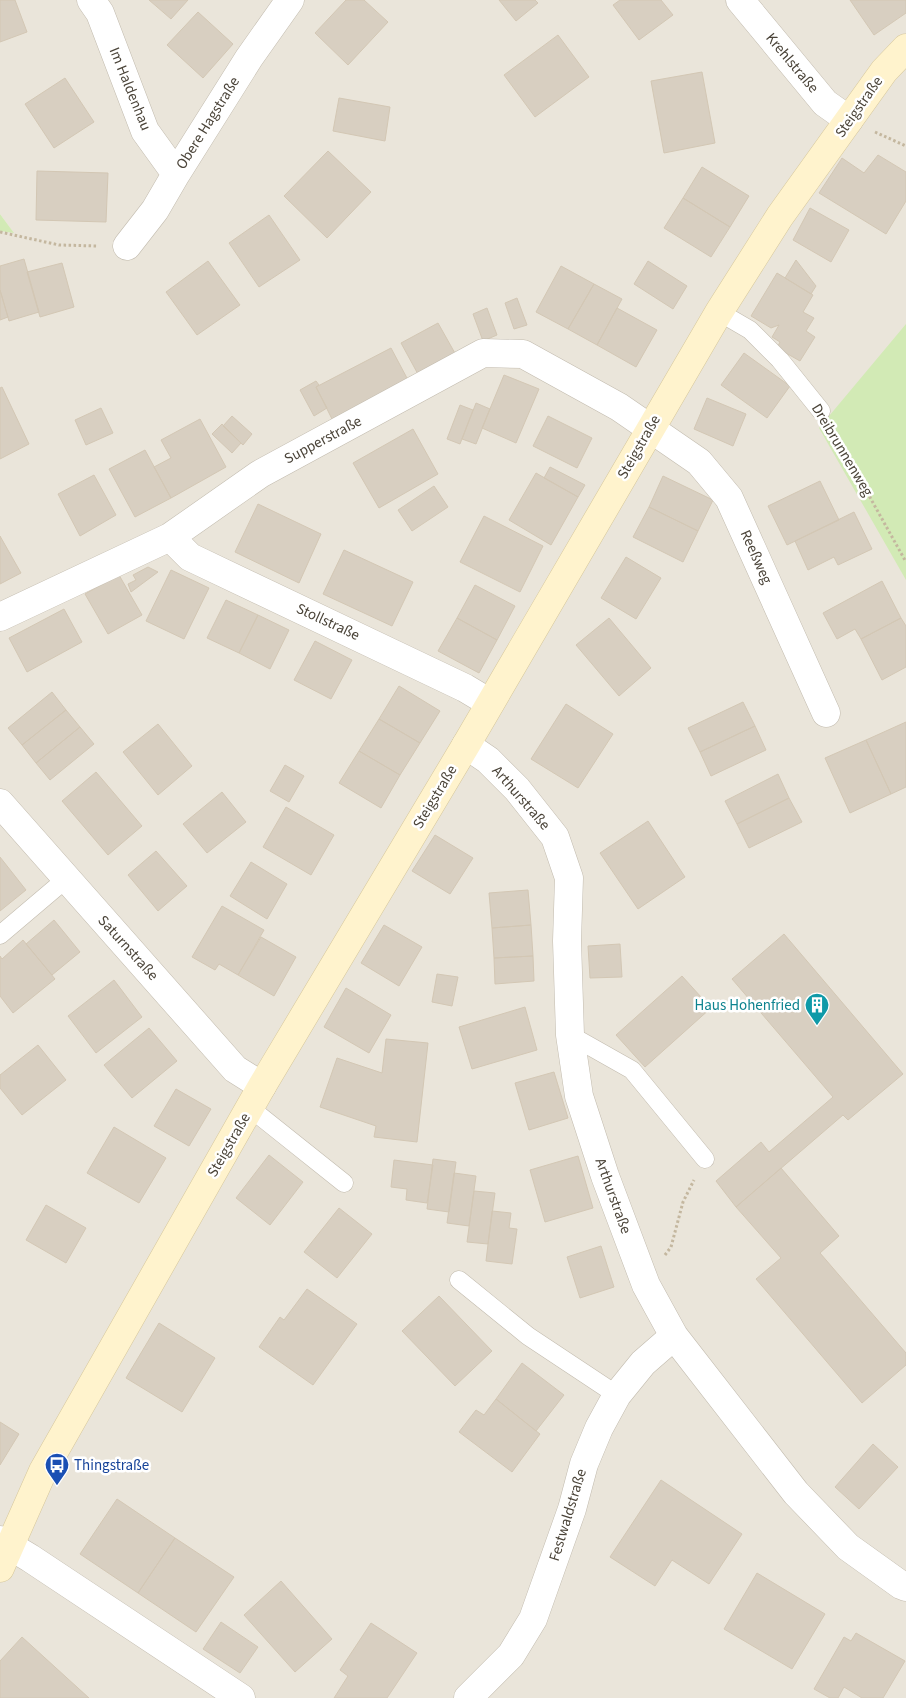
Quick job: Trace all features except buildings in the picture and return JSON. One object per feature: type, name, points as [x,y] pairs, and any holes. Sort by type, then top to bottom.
[{"type":"street","name":"Im Haldenhau","points":[[92,0],[100,13],[145,132],[176,174]]},
{"type":"street","name":"Obere Hagstraße","points":[[126,246],[155,210],[249,58],[290,0]]},
{"type":"street","name":"Krehlstraße","points":[[740,0],[825,103],[849,120]]},
{"type":"street","name":"Steigstraße","points":[[3,1551],[43,1471],[256,1097],[466,745],[719,312],[780,216],[884,72],[906,48]]},
{"type":"street","name":"Supperstraße","points":[[0,617],[170,537],[260,474],[483,353],[523,354],[619,407],[650,428]]},
{"type":"street","name":"Reeßweg","points":[[650,428],[699,462],[729,498],[826,713]]},
{"type":"street","name":"Stollstraße","points":[[170,537],[190,557],[465,688],[490,703]]},
{"type":"street","name":"Arthurstraße","points":[[466,745],[488,760],[516,789],[555,837],[569,878],[567,941],[570,1035],[579,1096],[605,1176],[646,1285],[674,1336],[796,1493],[848,1547],[906,1587]]},
{"type":"street","name":"Saturnstraße","points":[[0,803],[235,1069],[256,1097]]},
{"type":"street","name":"Festwaldstraße","points":[[468,1698],[511,1654],[533,1618],[569,1518],[584,1464],[599,1428],[617,1394],[643,1363],[674,1336]]},
{"type":"street","points":[[3,1551],[241,1698]]},
{"type":"lane","name":"Dreibrunnenweg","points":[[719,312],[750,330],[780,360],[821,411]]},
{"type":"lane","points":[[0,935],[66,879]]},
{"type":"lane","points":[[570,1035],[632,1070],[705,1159]]},
{"type":"lane","points":[[256,1097],[344,1183]]},
{"type":"lane","points":[[459,1280],[528,1336],[617,1394]]},
{"type":"path","points":[[0,232],[59,245],[126,246]]},
{"type":"path","name":"Dreibrunnenweg","points":[[821,411],[906,562]]},
{"type":"path","points":[[646,1285],[671,1247],[683,1202],[705,1159]]},
{"type":"shaded area","points":[[0,0],[906,0],[906,1698],[0,1698],[0,231],[13,232],[0,214]]},
{"type":"green space","points":[[0,214],[14,233],[0,231]]},
{"type":"green space","points":[[906,324],[906,580],[819,428]]},
{"type":"place","name":"Haus Hohenfried","points":[[817,1026]]},
{"type":"place","name":"Thingstraße","points":[[57,1486]]}]
